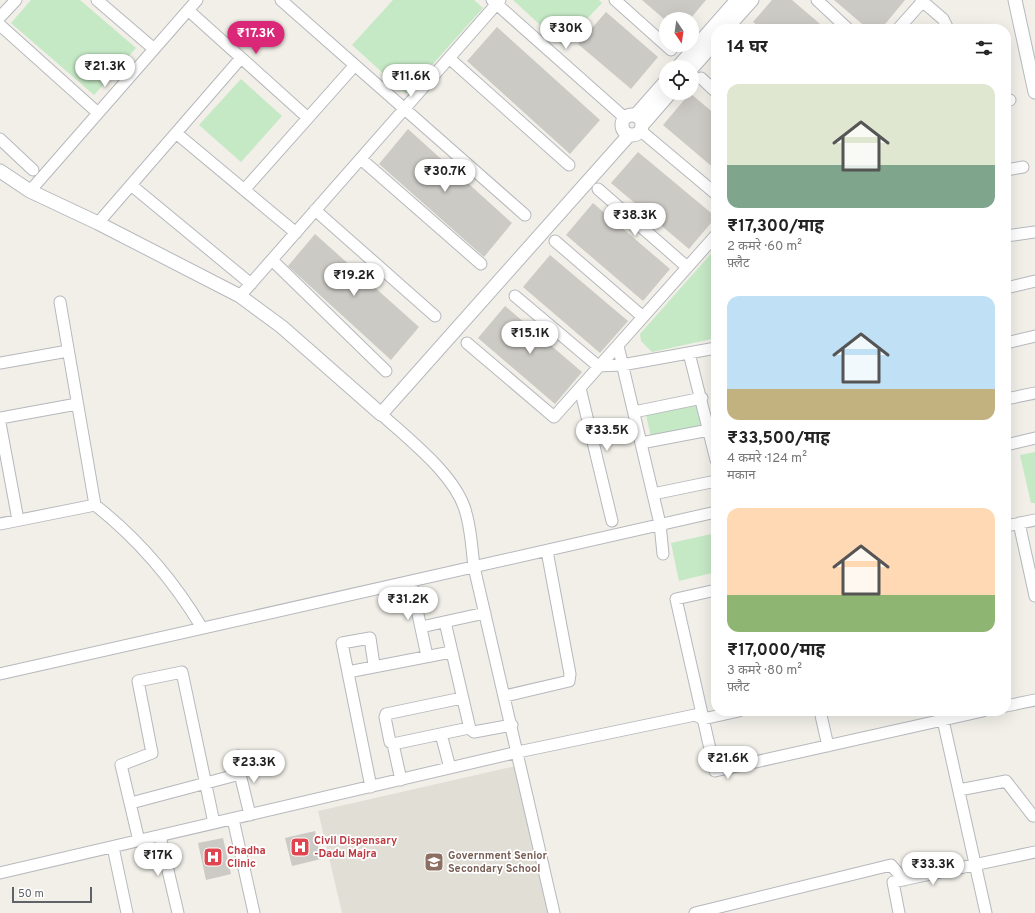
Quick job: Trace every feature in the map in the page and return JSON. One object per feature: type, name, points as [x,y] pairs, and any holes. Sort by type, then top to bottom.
[{"type":"street","points":[[0,18],[16,0]]},
{"type":"street","points":[[97,0],[154,49]]},
{"type":"street","points":[[30,191],[197,0]]},
{"type":"street","points":[[281,0],[405,108],[524,215]]},
{"type":"street","points":[[615,0],[659,39]]},
{"type":"street","points":[[716,24],[737,0]]},
{"type":"street","points":[[730,24],[752,0]]},
{"type":"street","points":[[817,0],[843,24]]},
{"type":"street","points":[[1015,0],[1035,92]]},
{"type":"street","points":[[240,296],[449,58],[496,1],[636,122],[711,190]]},
{"type":"street","points":[[902,24],[922,1],[943,19],[946,24]]},
{"type":"street","points":[[188,10],[308,118]]},
{"type":"street","points":[[0,25],[98,113]]},
{"type":"street","points":[[684,60],[711,30]]},
{"type":"street","points":[[699,68],[711,49]]},
{"type":"street","points":[[98,223],[241,58]]},
{"type":"street","points":[[449,58],[569,165]]},
{"type":"street","points":[[244,190],[355,65]]},
{"type":"street","points":[[699,76],[711,87]]},
{"type":"street","points":[[381,414],[629,135],[633,136],[636,122],[659,91]]},
{"type":"street","points":[[629,135],[625,133],[622,125],[636,122],[662,100]]},
{"type":"street","points":[[176,133],[296,233]]},
{"type":"street","points":[[0,139],[33,170]]},
{"type":"street","points":[[361,159],[481,264]]},
{"type":"street","points":[[1011,169],[1023,167]]},
{"type":"street","points":[[0,171],[30,191],[98,223],[240,296],[282,327],[381,414],[436,465],[456,492],[466,512],[474,567],[512,725],[554,913]]},
{"type":"street","points":[[131,185],[251,284]]},
{"type":"street","points":[[598,189],[687,267]]},
{"type":"street","points":[[315,210],[435,316]]},
{"type":"street","points":[[1011,235],[1035,232]]},
{"type":"street","points":[[467,343],[554,417],[711,241]]},
{"type":"street","points":[[555,242],[643,317]]},
{"type":"street","points":[[272,260],[386,371]]},
{"type":"street","points":[[1011,287],[1035,281]]},
{"type":"street","points":[[515,296],[598,366],[622,365],[711,349]]},
{"type":"street","points":[[60,302],[94,505],[116,522],[157,564],[202,628]]},
{"type":"street","points":[[1011,342],[1035,336]]},
{"type":"street","points":[[618,346],[660,524],[663,554]]},
{"type":"street","points":[[0,363],[68,351]]},
{"type":"street","points":[[689,353],[702,398],[711,439]]},
{"type":"street","points":[[580,388],[612,521]]},
{"type":"street","points":[[1011,398],[1035,393]]},
{"type":"street","points":[[634,412],[702,398]]},
{"type":"street","points":[[0,418],[77,404]]},
{"type":"street","points":[[0,423],[18,520]]},
{"type":"street","points":[[642,443],[709,430]]},
{"type":"street","points":[[1011,444],[1035,438]]},
{"type":"street","points":[[653,494],[711,482]]},
{"type":"street","points":[[0,524],[94,505]]},
{"type":"street","points":[[0,674],[711,513]]},
{"type":"street","points":[[1011,525],[1035,520]]},
{"type":"street","points":[[1019,523],[1035,596]]},
{"type":"street","points":[[505,696],[569,681],[570,674],[547,551]]},
{"type":"street","points":[[411,582],[427,656]]},
{"type":"street","points":[[711,591],[676,599],[715,771],[828,746],[938,716]]},
{"type":"street","points":[[421,626],[485,613]]},
{"type":"street","points":[[445,622],[469,728],[474,732],[512,725]]},
{"type":"street","points":[[371,787],[342,643],[370,638],[374,666]]},
{"type":"street","points":[[348,672],[451,652]]},
{"type":"street","points":[[138,841],[131,803],[121,765],[152,753],[138,681],[182,672],[214,823]]},
{"type":"street","points":[[401,780],[393,744],[390,742],[385,717],[386,714],[462,698]]},
{"type":"street","points":[[1011,705],[1035,700]]},
{"type":"street","points":[[0,871],[160,836],[518,752],[695,715],[703,719],[716,716]]},
{"type":"street","points":[[821,716],[828,746]]},
{"type":"street","points":[[942,716],[986,913]]},
{"type":"street","points":[[393,744],[469,728]]},
{"type":"street","points":[[441,734],[450,768]]},
{"type":"street","points":[[238,756],[240,774],[250,815]]},
{"type":"street","points":[[131,803],[240,774]]},
{"type":"street","points":[[959,790],[1006,781],[1033,816]]},
{"type":"street","points":[[233,819],[254,913]]},
{"type":"street","points":[[160,836],[178,913]]},
{"type":"street","points":[[112,847],[127,913]]},
{"type":"street","points":[[899,913],[893,882],[976,866],[1035,852]]},
{"type":"street","points":[[701,912],[891,865],[904,880]]},
{"type":"shaded area","name":"Government Senior Secondary School","points":[[516,766],[549,913],[342,913],[318,811]]},
{"type":"green space","points":[[31,0],[80,0],[136,48],[94,95],[11,23]]},
{"type":"green space","points":[[393,0],[474,0],[483,8],[406,94],[352,45]]},
{"type":"green space","points":[[513,0],[599,0],[602,3],[562,45]]},
{"type":"green space","points":[[241,79],[282,116],[241,162],[199,125]]},
{"type":"green space","points":[[711,254],[711,339],[652,352],[641,341],[640,334]]},
{"type":"green space","points":[[696,404],[701,426],[651,437],[646,415]]},
{"type":"green space","points":[[1035,452],[1035,503],[1031,503],[1020,455]]},
{"type":"green space","points":[[711,534],[711,573],[679,581],[671,543]]},
{"type":"building","points":[[642,0],[706,0],[696,12],[659,12],[659,15]]},
{"type":"building","points":[[772,0],[792,0],[820,24],[756,24],[753,22]]},
{"type":"building","points":[[834,0],[905,0],[885,24],[862,24]]},
{"type":"building","points":[[606,12],[658,57],[631,89],[578,44]]},
{"type":"building","points":[[497,27],[600,120],[570,154],[467,61]]},
{"type":"building","points":[[684,100],[698,100],[711,111],[711,166],[663,125]]},
{"type":"building","points":[[408,129],[512,223],[484,257],[379,164]]},
{"type":"building","points":[[638,152],[711,213],[711,223],[689,249],[611,183]]},
{"type":"building","points":[[593,203],[670,269],[643,301],[566,235]]},
{"type":"building","points":[[315,234],[419,327],[391,360],[288,266]]},
{"type":"building","points":[[550,255],[628,321],[600,353],[523,287]]},
{"type":"building","points":[[505,306],[582,372],[555,404],[478,338]]},
{"type":"building","points":[[315,831],[321,859],[292,866],[285,838]]},
{"type":"building","points":[[223,838],[231,874],[206,880],[198,843]]},
{"type":"place","name":"Civil Dispensary -Dadu Majra","points":[[300,847]]},
{"type":"place","name":"Chadha Clinic","points":[[213,857]]},
{"type":"place","name":"Government Senior Secondary School","points":[[434,862]]}]
